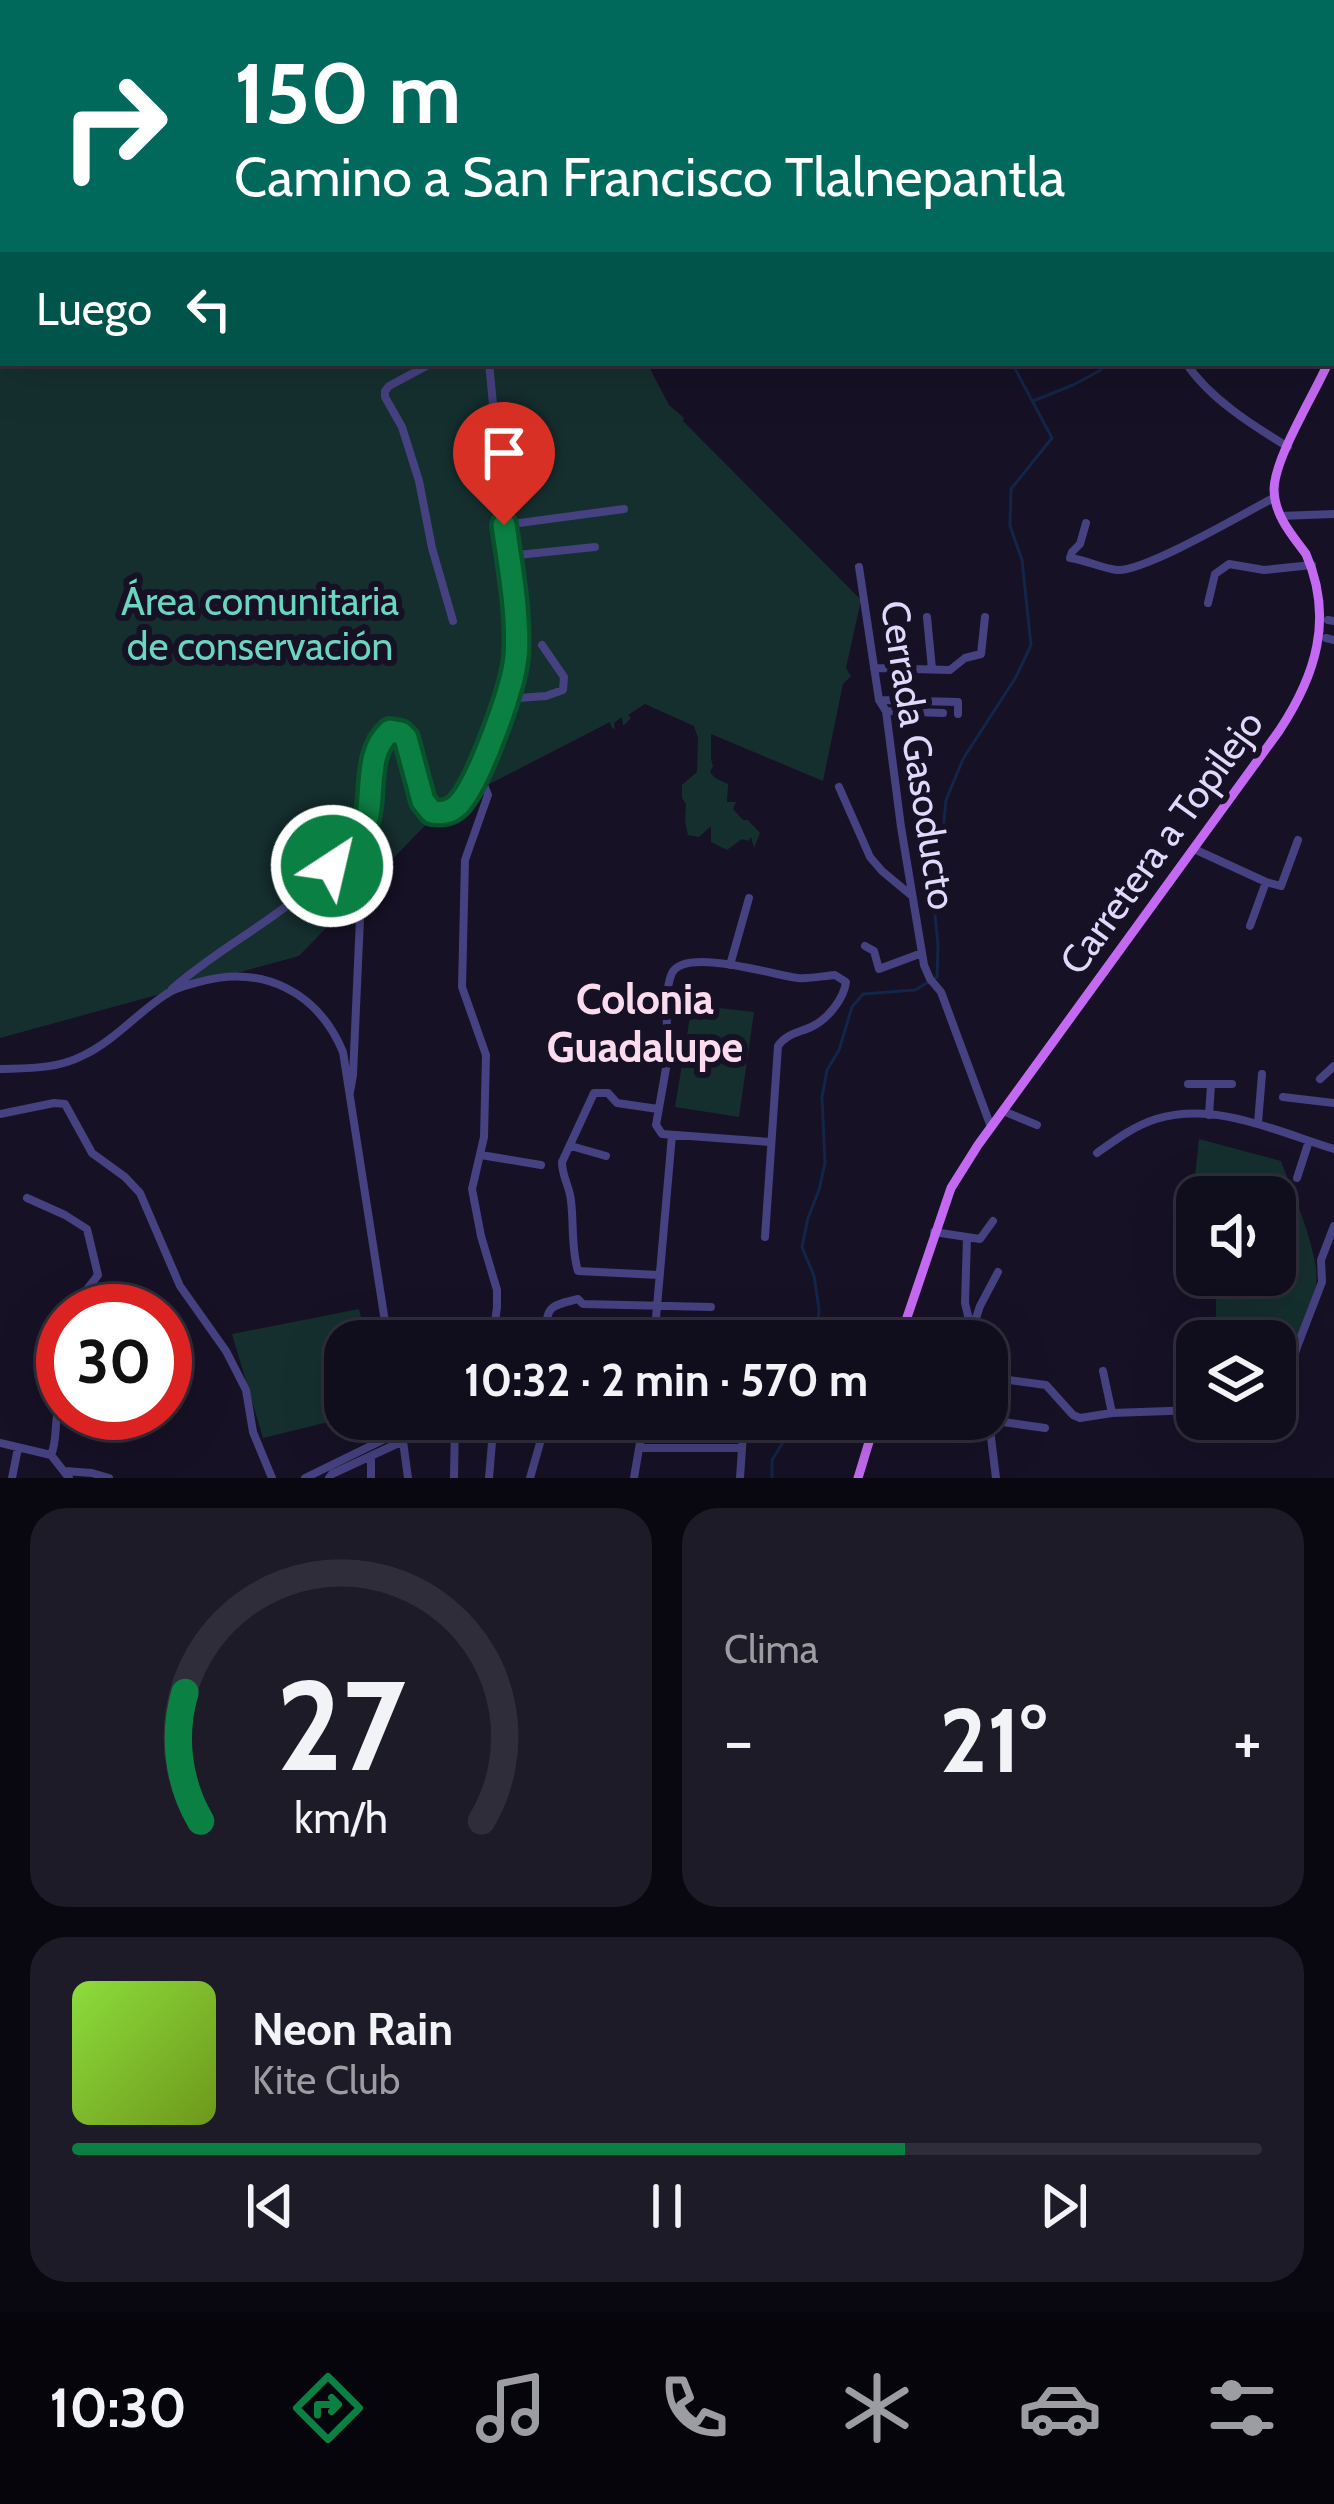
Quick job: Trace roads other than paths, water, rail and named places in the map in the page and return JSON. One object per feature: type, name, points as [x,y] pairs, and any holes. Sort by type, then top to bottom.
[{"type":"main road","points":[[1274,497],[1276,475],[1327,366]]},
{"type":"main road","name":"Carretera a Topilejo","points":[[906,1320],[951,1188],[1302,696],[1330,639],[1324,592],[1274,497]]},
{"type":"main road","points":[[858,1478],[870,1440]]},
{"type":"street","points":[[426,366],[389,386],[385,397],[402,428],[419,481],[453,621]]},
{"type":"street","points":[[350,1092],[364,830],[379,743],[390,731],[401,733],[423,801],[432,812],[454,809],[475,778],[513,674],[516,640],[489,366]]},
{"type":"street","points":[[1189,366],[1212,391],[1288,447]]},
{"type":"street","points":[[1086,523],[1070,558],[1118,570],[1146,565],[1274,497]]},
{"type":"street","points":[[504,525],[624,509]]},
{"type":"street","points":[[1280,516],[1334,514]]},
{"type":"street","points":[[508,556],[595,547]]},
{"type":"street","points":[[1208,603],[1215,574],[1229,564],[1264,570],[1313,565]]},
{"type":"street","name":"Cerrada Gasoducto","points":[[859,567],[922,952],[992,1127]]},
{"type":"street","points":[[928,616],[932,669]]},
{"type":"street","points":[[874,668],[950,670],[965,658],[981,654],[985,617]]},
{"type":"street","points":[[506,699],[562,690],[564,676],[542,645]]},
{"type":"street","points":[[879,700],[958,702],[958,714]]},
{"type":"street","points":[[886,711],[943,713]]},
{"type":"street","points":[[475,778],[482,780],[488,795],[465,860],[462,987],[486,1054],[481,1155],[472,1189],[497,1290],[494,1320]]},
{"type":"street","points":[[839,787],[871,857],[913,897]]},
{"type":"street","points":[[0,1069],[47,1067],[80,1057],[111,1039],[194,969],[291,903],[364,830]]},
{"type":"street","points":[[1194,849],[1281,886],[1298,840]]},
{"type":"street","points":[[1250,926],[1266,882]]},
{"type":"street","points":[[730,965],[749,898]]},
{"type":"street","points":[[866,946],[874,951],[879,970],[922,952]]},
{"type":"street","points":[[765,1238],[780,1040],[816,1025],[846,989],[843,978],[805,979],[730,965],[680,963],[669,982],[668,1057],[658,1130],[672,1136],[770,1142]]},
{"type":"street","points":[[167,993],[231,975],[263,979],[310,1003],[337,1038],[350,1092],[385,1320]]},
{"type":"street","points":[[621,1012],[668,1012]]},
{"type":"street","points":[[600,1049],[668,1057]]},
{"type":"street","points":[[1321,1079],[1334,1066]]},
{"type":"street","points":[[1258,1123],[1262,1074]]},
{"type":"street","points":[[1188,1084],[1232,1084]]},
{"type":"street","points":[[1209,1115],[1211,1085]]},
{"type":"street","points":[[658,1109],[594,1094],[561,1170],[571,1199],[578,1271],[659,1274]]},
{"type":"street","points":[[1283,1097],[1334,1103]]},
{"type":"street","points":[[0,1114],[53,1102],[65,1104],[92,1153],[140,1192],[180,1286],[246,1390],[253,1432],[272,1478]]},
{"type":"street","points":[[1003,1111],[1037,1125]]},
{"type":"street","points":[[1097,1153],[1151,1120],[1209,1115],[1258,1123],[1334,1149]]},
{"type":"street","points":[[656,1320],[672,1136]]},
{"type":"street","points":[[1297,1178],[1309,1142]]},
{"type":"street","points":[[572,1146],[607,1156]]},
{"type":"street","points":[[481,1155],[541,1165]]},
{"type":"street","points":[[27,1198],[87,1229],[98,1275],[91,1284]]},
{"type":"street","points":[[934,1232],[983,1237],[993,1221]]},
{"type":"street","points":[[1296,1352],[1322,1282],[1321,1261],[1334,1226]]},
{"type":"street","points":[[967,1237],[965,1304],[969,1320]]},
{"type":"street","points":[[977,1320],[998,1272]]},
{"type":"street","points":[[546,1320],[550,1307],[578,1299],[583,1304],[711,1307]]},
{"type":"street","points":[[1103,1371],[1112,1413]]},
{"type":"street","points":[[1008,1380],[1046,1385],[1080,1418],[1176,1411]]},
{"type":"street","points":[[1008,1423],[1045,1428]]},
{"type":"street","points":[[51,1455],[55,1440]]},
{"type":"street","points":[[305,1478],[381,1440]]},
{"type":"street","points":[[329,1478],[389,1440]]},
{"type":"street","points":[[403,1440],[409,1478]]},
{"type":"street","points":[[454,1478],[455,1440]]},
{"type":"street","points":[[488,1478],[492,1440]]},
{"type":"street","points":[[530,1478],[541,1440]]},
{"type":"street","points":[[634,1478],[641,1440]]},
{"type":"street","points":[[740,1478],[743,1440]]},
{"type":"street","points":[[991,1440],[996,1478]]},
{"type":"street","points":[[0,1443],[51,1455],[65,1476],[92,1473],[109,1478]]},
{"type":"street","points":[[12,1478],[18,1448]]},
{"type":"street","points":[[640,1448],[742,1448]]},
{"type":"street","points":[[370,1455],[371,1478]]},
{"type":"waterway","points":[[818,1320],[814,1276],[802,1247],[825,1163],[822,1097],[827,1070],[839,1050],[852,1007],[863,994],[915,990],[937,977],[935,915],[946,800],[963,759],[1031,645],[1022,560],[1010,526],[1011,489],[1052,438],[1014,366]]},
{"type":"waterway","points":[[1033,401],[1073,385],[1102,366]]},
{"type":"waterway","points":[[772,1478],[772,1460],[784,1440]]},
{"type":"district","name":"Colonia Guadalupe","points":[[645,1023]]},
{"type":"park label","name":"Área comunitaria de conservación","points":[[260,624]]}]
